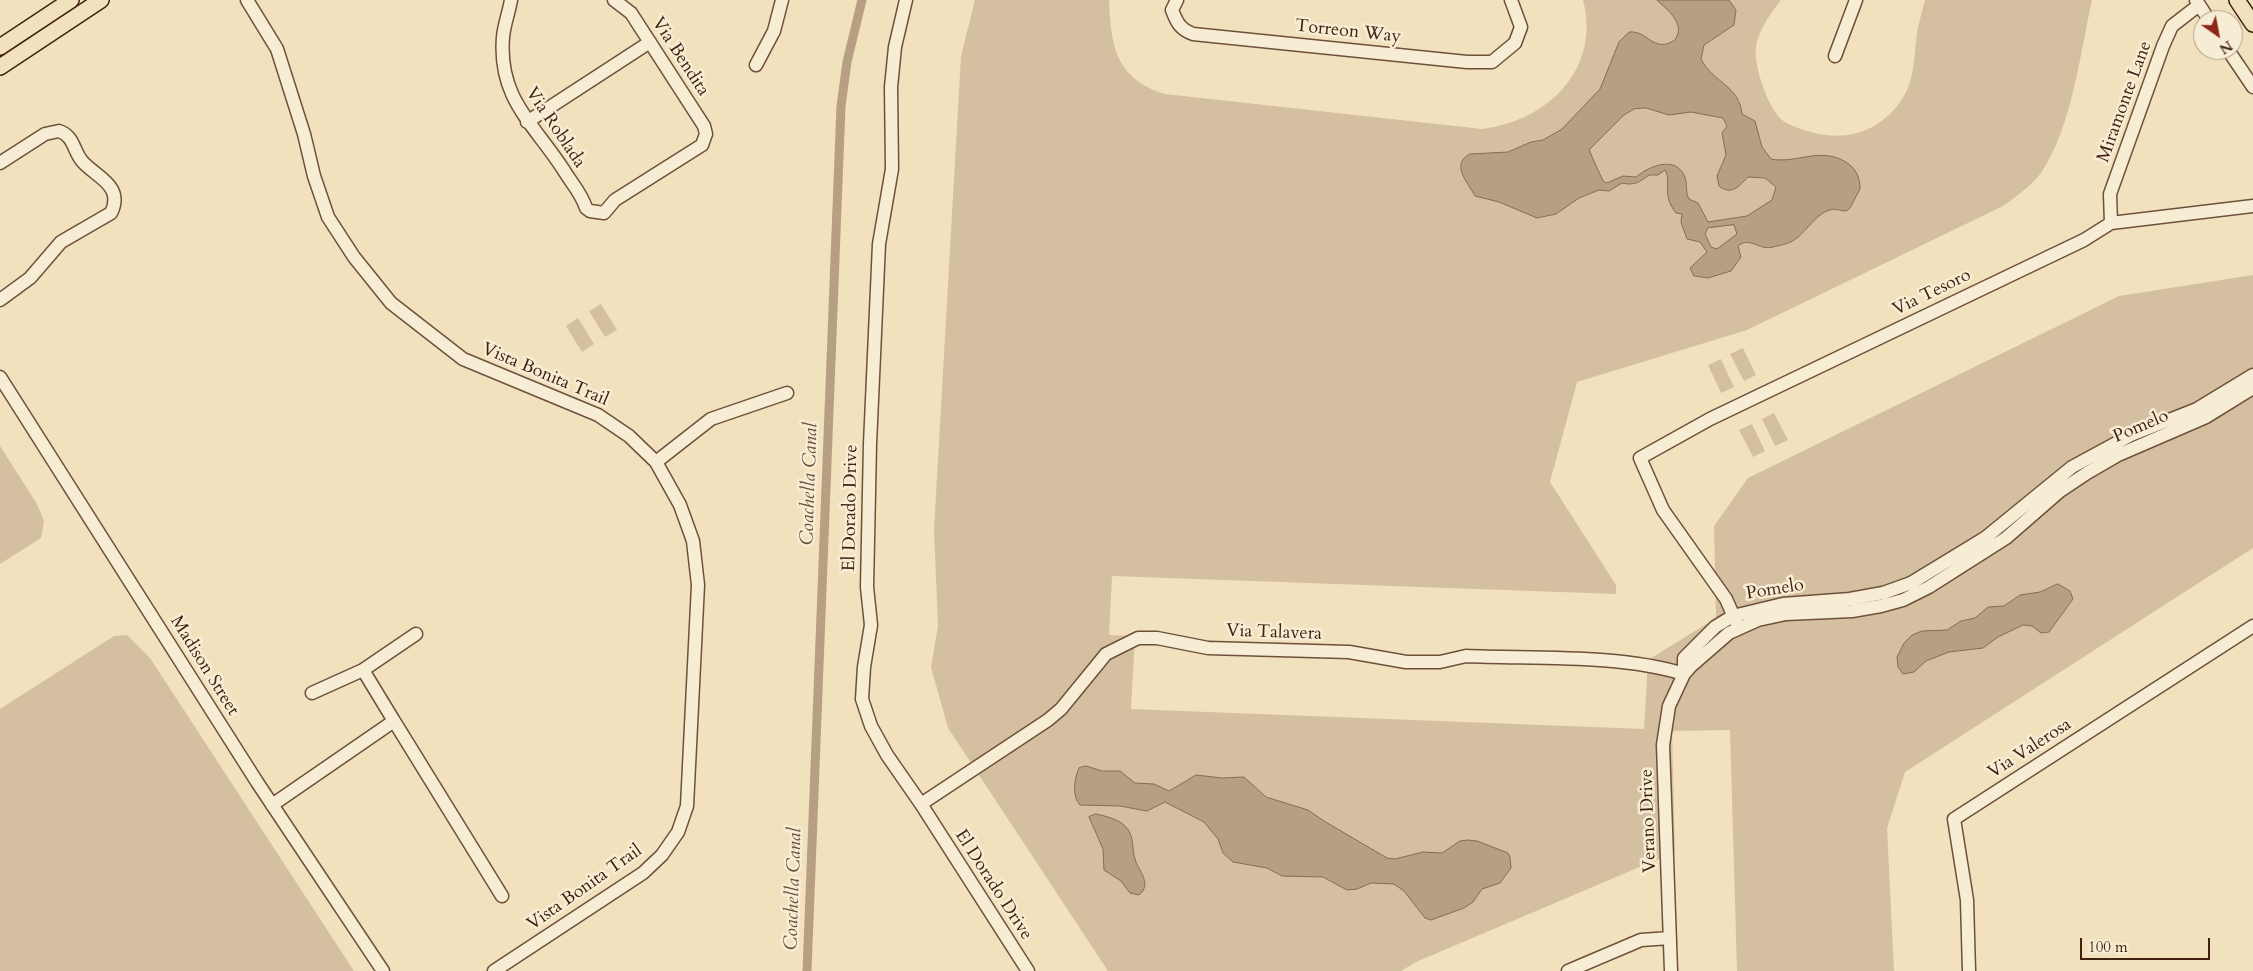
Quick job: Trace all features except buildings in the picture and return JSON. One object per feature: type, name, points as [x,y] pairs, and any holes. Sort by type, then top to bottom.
[{"type":"main road","points":[[0,46],[71,0]]},
{"type":"main road","points":[[0,67],[101,0]]},
{"type":"main road","points":[[2237,0],[2253,24]]},
{"type":"street","name":"Vista Bonita Trail","points":[[247,0],[277,49],[328,217],[354,257],[391,303],[463,359],[598,415],[629,436],[656,462],[680,505],[693,541],[698,585],[687,806],[678,832],[662,856],[643,873],[494,971]]},
{"type":"street","name":"Via Roblada","points":[[511,0],[503,37],[506,79],[511,95],[527,122],[551,150],[590,211]]},
{"type":"street","name":"Via Bendita","points":[[590,211],[604,213],[615,200],[697,148],[705,140],[704,126],[650,42],[631,13],[614,0]]},
{"type":"street","points":[[756,65],[774,31],[782,0]]},
{"type":"street","name":"El Dorado Drive","points":[[906,0],[895,47],[891,87],[892,169],[879,244],[870,444],[867,587],[871,625],[864,667],[862,699],[871,726],[887,756],[921,804],[1028,971]]},
{"type":"street","name":"Torreon Way","points":[[1177,0],[1172,10],[1176,22],[1182,30],[1193,34],[1468,62],[1492,62],[1515,43],[1520,26],[1511,0]]},
{"type":"street","points":[[1835,56],[1856,0]]},
{"type":"street","name":"Miramonte Lane","points":[[2111,223],[2110,194],[2164,46],[2172,26],[2197,3]]},
{"type":"street","points":[[527,122],[650,42]]},
{"type":"street","points":[[2235,60],[2253,87]]},
{"type":"street","points":[[0,163],[45,134],[59,131],[70,138],[83,163],[106,180],[115,206],[112,213],[61,242],[30,278],[0,300]]},
{"type":"street","name":"Via Tesoro","points":[[1733,616],[1726,599],[1663,510],[1640,458],[1715,417],[2084,240],[2111,223],[2253,206]]},
{"type":"street","name":"Pomelo","points":[[1684,674],[1684,658],[1715,627],[1733,616],[1782,604],[1850,599],[1883,593],[1911,582],[1985,538],[2072,467],[2131,436],[2197,409],[2253,375]]},
{"type":"street","name":"Madison Street","points":[[0,377],[272,805],[383,971]]},
{"type":"street","name":"Pomelo","points":[[1684,674],[1718,641],[1739,628],[1758,620],[1786,614],[1852,610],[1881,606],[1911,596],[1929,587],[2006,538],[2060,491],[2087,473],[2118,455],[2206,417],[2253,388]]},
{"type":"street","points":[[656,462],[711,419],[787,393]]},
{"type":"street","points":[[1733,616],[1739,628]]},
{"type":"street","name":"Via Valerosa","points":[[1969,971],[1967,900],[1954,819],[2253,626]]},
{"type":"street","points":[[312,692],[364,670],[416,634]]},
{"type":"street","name":"Via Talavera","points":[[921,804],[1048,720],[1061,709],[1106,654],[1138,638],[1157,638],[1208,648],[1349,652],[1406,662],[1440,662],[1466,656],[1627,662],[1662,667],[1684,674]]},
{"type":"street","points":[[364,670],[502,896]]},
{"type":"street","name":"Verano Drive","points":[[1671,971],[1663,745],[1669,706],[1684,674]]},
{"type":"street","points":[[272,805],[394,721]]},
{"type":"street","points":[[1568,971],[1641,940],[1670,938]]},
{"type":"shaded area","points":[[975,0],[1109,0],[1112,32],[1119,59],[1136,80],[1149,88],[1165,94],[1482,129],[1506,124],[1528,115],[1548,103],[1564,87],[1576,69],[1584,48],[1587,25],[1583,0],[1781,0],[1763,27],[1756,46],[1759,75],[1767,96],[1777,114],[1789,124],[1814,133],[1841,136],[1853,134],[1876,125],[1887,117],[1904,96],[1908,89],[1914,65],[1917,33],[1925,0],[2092,0],[2074,90],[2052,155],[2037,178],[2003,206],[1747,330],[1577,382],[1550,482],[1616,585],[1616,594],[1112,576],[1109,635],[1135,636],[1131,709],[1644,729],[1648,660],[1716,618],[1714,526],[1748,478],[2119,296],[2253,275],[2253,548],[1905,772],[1887,828],[1894,971],[1737,971],[1730,730],[1672,731],[1675,852],[1416,962],[1401,971],[1108,971],[948,728],[931,667],[938,626],[934,530],[961,56]]},
{"type":"shaded area","points":[[1657,0],[1729,0],[1736,10],[1734,25],[1704,45],[1701,59],[1712,74],[1731,90],[1740,104],[1742,114],[1755,121],[1762,147],[1771,159],[1780,160],[1826,155],[1835,157],[1851,166],[1856,172],[1860,189],[1850,208],[1846,211],[1834,209],[1825,212],[1802,234],[1787,244],[1768,248],[1747,242],[1742,243],[1738,246],[1741,257],[1731,271],[1708,278],[1694,276],[1690,268],[1707,252],[1700,242],[1687,239],[1681,222],[1682,214],[1676,213],[1669,200],[1668,179],[1665,170],[1658,175],[1649,175],[1637,183],[1622,183],[1609,191],[1599,190],[1579,198],[1556,214],[1537,218],[1499,202],[1475,196],[1462,174],[1461,163],[1464,158],[1470,154],[1508,152],[1531,142],[1543,140],[1562,129],[1600,89],[1619,42],[1629,32],[1636,32],[1661,44],[1667,44],[1675,40],[1678,34],[1677,23]],"holes":[[[1646,108],[1669,115],[1691,112],[1723,118],[1727,126],[1722,133],[1726,155],[1717,176],[1719,186],[1732,190],[1748,177],[1765,178],[1776,187],[1772,200],[1747,216],[1708,222],[1698,203],[1689,199],[1684,175],[1674,165],[1668,164],[1654,167],[1636,177],[1623,176],[1607,183],[1603,181],[1589,150],[1624,115],[1634,109]],[[1734,225],[1737,234],[1717,249],[1711,247],[1705,234],[1708,228]]]},
{"type":"shaded area","points":[[601,304],[617,330],[605,337],[589,311]]},
{"type":"shaded area","points":[[578,318],[594,344],[582,352],[566,326]]},
{"type":"shaded area","points":[[1743,348],[1756,375],[1744,381],[1730,354]]},
{"type":"shaded area","points":[[1721,359],[1734,387],[1721,393],[1708,365]]},
{"type":"shaded area","points":[[1774,413],[1788,440],[1775,446],[1762,419]]},
{"type":"shaded area","points":[[1752,424],[1765,451],[1753,457],[1739,430]]},
{"type":"shaded area","points":[[0,446],[37,504],[44,521],[41,538],[0,564]]},
{"type":"shaded area","points":[[2058,584],[2070,591],[2073,599],[2049,632],[2041,633],[2032,626],[2023,625],[1998,637],[1983,648],[1949,652],[1926,661],[1914,672],[1903,674],[1898,667],[1897,657],[1904,643],[1912,635],[1922,631],[1947,630],[1961,621],[1975,618],[1988,607],[2004,606],[2020,595],[2040,592]]},
{"type":"shaded area","points":[[127,635],[150,658],[354,971],[0,971],[0,709],[114,636]]},
{"type":"shaded area","points":[[1086,766],[1102,771],[1120,771],[1135,783],[1154,784],[1169,791],[1196,775],[1222,778],[1244,777],[1266,797],[1308,810],[1387,858],[1395,859],[1423,852],[1442,853],[1460,841],[1468,840],[1477,841],[1508,853],[1511,868],[1500,883],[1482,889],[1473,902],[1464,908],[1431,920],[1425,918],[1404,891],[1394,884],[1371,883],[1357,889],[1347,890],[1323,877],[1282,876],[1267,868],[1233,862],[1223,853],[1218,839],[1204,822],[1165,802],[1147,811],[1120,806],[1080,805],[1077,802],[1075,793],[1075,782],[1079,768]]},
{"type":"shaded area","points":[[1096,814],[1119,821],[1128,830],[1135,859],[1145,882],[1143,891],[1139,895],[1130,893],[1121,881],[1104,870],[1103,849],[1089,817]]},
{"type":"waterway","name":"Coachella Canal","points":[[807,971],[841,106],[847,62],[862,0]]}]
